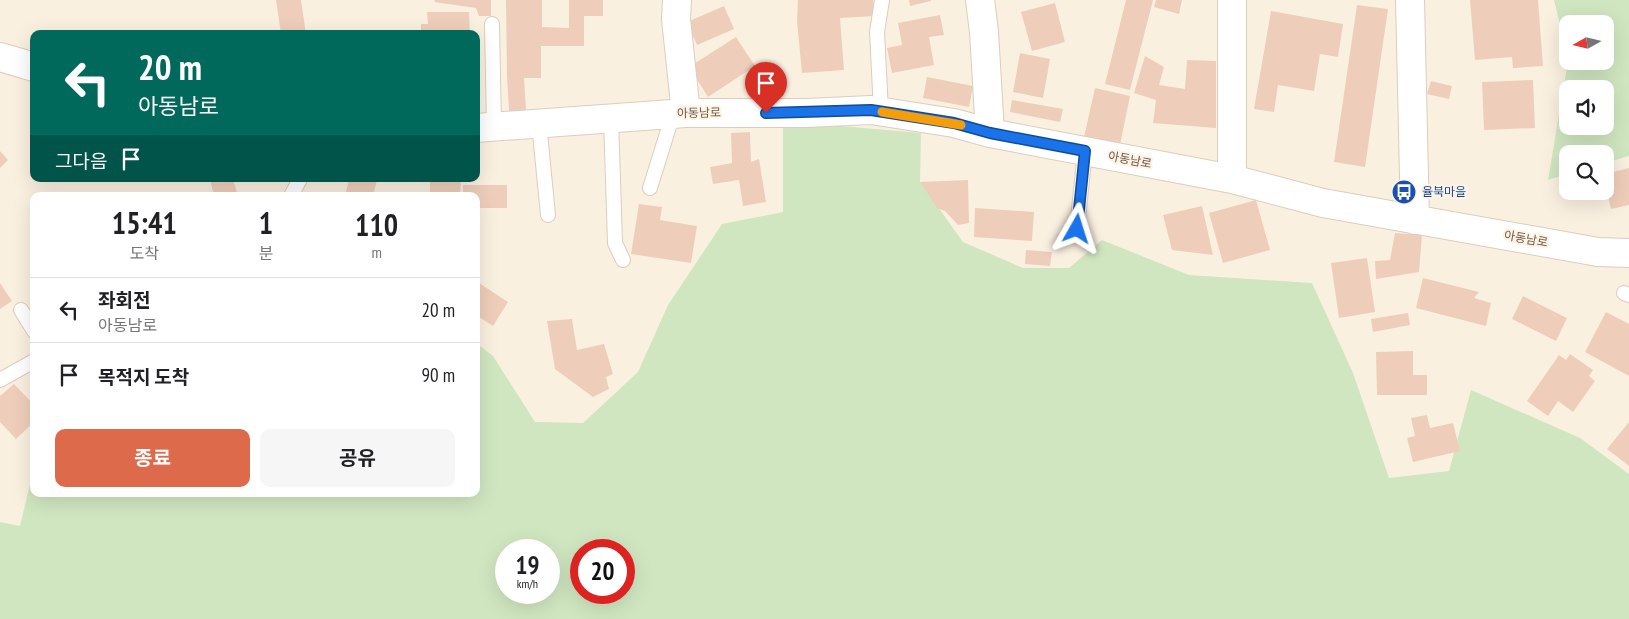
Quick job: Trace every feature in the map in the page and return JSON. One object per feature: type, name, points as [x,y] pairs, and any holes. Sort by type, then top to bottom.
[{"type":"street","points":[[677,0],[676,19],[680,113]]},
{"type":"street","points":[[980,0],[984,32],[990,133]]},
{"type":"street","points":[[1232,0],[1232,179]]},
{"type":"street","points":[[1410,0],[1415,220]]},
{"type":"street","points":[[0,57],[30,67]]},
{"type":"street","name":"아동남로","points":[[485,127],[680,113],[881,111],[954,123],[990,133],[1232,179],[1323,203],[1598,252],[1629,253]]},
{"type":"lane","points":[[881,111],[877,32],[882,0]]},
{"type":"lane","points":[[485,127],[492,24]]},
{"type":"lane","points":[[650,188],[680,113]]},
{"type":"lane","points":[[611,118],[616,242],[623,260]]},
{"type":"lane","points":[[539,123],[548,215]]},
{"type":"lane","points":[[1077,229],[1085,151]]},
{"type":"lane","points":[[21,310],[30,325]]},
{"type":"lane","points":[[0,380],[30,363]]},
{"type":"green space","points":[[1554,0],[1629,0],[1629,156],[1614,160],[1614,145],[1559,145],[1559,177],[1548,180],[1559,115],[1559,135],[1614,135],[1614,80],[1565,80],[1566,70],[1614,70],[1614,15],[1559,15],[1559,21]]},
{"type":"green space","points":[[783,121],[921,133],[920,182],[963,242],[1023,268],[1069,268],[1102,240],[1189,275],[1312,283],[1353,373],[1389,478],[1449,471],[1471,390],[1580,438],[1629,474],[1629,619],[0,619],[0,522],[20,526],[30,484],[30,497],[480,497],[480,346],[493,356],[535,422],[583,423],[638,372],[668,305],[722,224],[783,212]]},
{"type":"building","points":[[276,0],[301,0],[305,30],[280,30]]},
{"type":"building","points":[[435,0],[491,0],[491,16],[479,16],[476,8],[434,2]]},
{"type":"building","points":[[506,0],[542,0],[542,27],[569,28],[569,0],[603,0],[603,16],[584,16],[584,46],[541,46],[541,78],[524,78],[526,110],[509,111]]},
{"type":"building","points":[[798,0],[873,0],[875,16],[840,18],[844,70],[802,73],[797,21]]},
{"type":"building","points":[[909,0],[931,0],[931,1],[910,6]]},
{"type":"building","points":[[1126,0],[1153,0],[1130,90],[1105,84]]},
{"type":"building","points":[[1156,0],[1182,0],[1179,14],[1154,7]]},
{"type":"building","points":[[1470,0],[1538,0],[1543,66],[1513,68],[1512,57],[1475,60]]},
{"type":"building","points":[[1055,3],[1065,42],[1032,51],[1021,12]]},
{"type":"building","points":[[1357,5],[1388,9],[1365,167],[1334,162]]},
{"type":"building","points":[[724,6],[734,29],[697,45],[687,22]]},
{"type":"building","points":[[1271,11],[1343,24],[1338,57],[1320,54],[1314,91],[1278,85],[1274,112],[1254,109]]},
{"type":"building","points":[[427,12],[469,12],[470,30],[421,30],[421,24],[428,24]]},
{"type":"building","points":[[940,15],[944,35],[929,37],[934,65],[892,73],[887,48],[902,45],[898,23]]},
{"type":"building","points":[[736,37],[755,66],[708,97],[689,67]]},
{"type":"building","points":[[1020,53],[1050,59],[1043,98],[1013,92]]},
{"type":"building","points":[[1145,56],[1164,67],[1159,85],[1185,89],[1187,60],[1216,61],[1216,128],[1153,123],[1156,100],[1134,93]]},
{"type":"building","points":[[927,77],[973,86],[969,107],[923,98]]},
{"type":"building","points":[[1533,80],[1535,128],[1484,130],[1482,82]]},
{"type":"building","points":[[1431,81],[1452,86],[1449,99],[1427,94]]},
{"type":"building","points":[[1095,88],[1130,96],[1120,145],[1084,137]]},
{"type":"building","points":[[1012,100],[1063,109],[1060,122],[1010,112]]},
{"type":"building","points":[[750,132],[751,162],[759,159],[766,202],[743,206],[739,180],[713,184],[710,167],[732,163],[731,133]]},
{"type":"building","points":[[0,151],[8,160],[0,168]]},
{"type":"building","points":[[1629,168],[1629,205],[1611,209],[1609,200],[1614,200],[1614,172]]},
{"type":"building","points":[[968,180],[969,223],[958,225],[945,211],[937,208],[920,182]]},
{"type":"building","points":[[211,182],[234,182],[237,192],[213,192]]},
{"type":"building","points":[[348,182],[376,182],[374,192],[346,192]]},
{"type":"building","points":[[430,182],[461,182],[460,192],[430,192]]},
{"type":"building","points":[[463,185],[507,185],[507,208],[480,208],[480,192],[463,192]]},
{"type":"building","points":[[1256,200],[1270,250],[1223,263],[1209,213]]},
{"type":"building","points":[[639,204],[662,207],[660,220],[697,226],[691,263],[631,254]]},
{"type":"building","points":[[1202,206],[1213,255],[1172,250],[1163,215]]},
{"type":"building","points":[[975,208],[1034,212],[1032,241],[974,237]]},
{"type":"building","points":[[1395,233],[1422,235],[1419,272],[1376,279],[1375,261],[1390,260]]},
{"type":"building","points":[[1026,250],[1052,252],[1050,266],[1025,264]]},
{"type":"building","points":[[1367,258],[1375,312],[1339,318],[1331,263]]},
{"type":"building","points":[[1423,278],[1479,292],[1474,298],[1491,303],[1486,326],[1416,308]]},
{"type":"building","points":[[0,283],[12,301],[0,309]]},
{"type":"building","points":[[480,284],[508,302],[493,326],[480,318]]},
{"type":"building","points":[[1523,296],[1567,318],[1556,341],[1512,319]]},
{"type":"building","points":[[1606,312],[1629,324],[1629,376],[1585,352]]},
{"type":"building","points":[[1408,313],[1410,325],[1373,332],[1371,319]]},
{"type":"building","points":[[572,319],[577,350],[604,344],[613,374],[606,377],[609,389],[593,397],[555,369],[547,321]]},
{"type":"building","points":[[1413,351],[1413,375],[1427,375],[1427,395],[1377,395],[1376,352]]},
{"type":"building","points":[[1570,354],[1593,370],[1589,376],[1595,381],[1573,412],[1558,401],[1548,416],[1527,401],[1559,355],[1566,360]]},
{"type":"building","points":[[14,384],[30,401],[30,426],[16,439],[0,422],[0,396]]},
{"type":"building","points":[[1427,415],[1430,428],[1453,423],[1460,451],[1413,462],[1407,438],[1415,436],[1411,418]]},
{"type":"building","points":[[1629,422],[1629,466],[1607,449]]},
{"type":"slow traffic","points":[[882,112],[961,125]]},
{"type":"place","name":"율북마을","points":[[1404,192]]},
{"type":"route","points":[[766,113],[871,110],[954,123],[990,133],[1085,151],[1077,229]]}]
